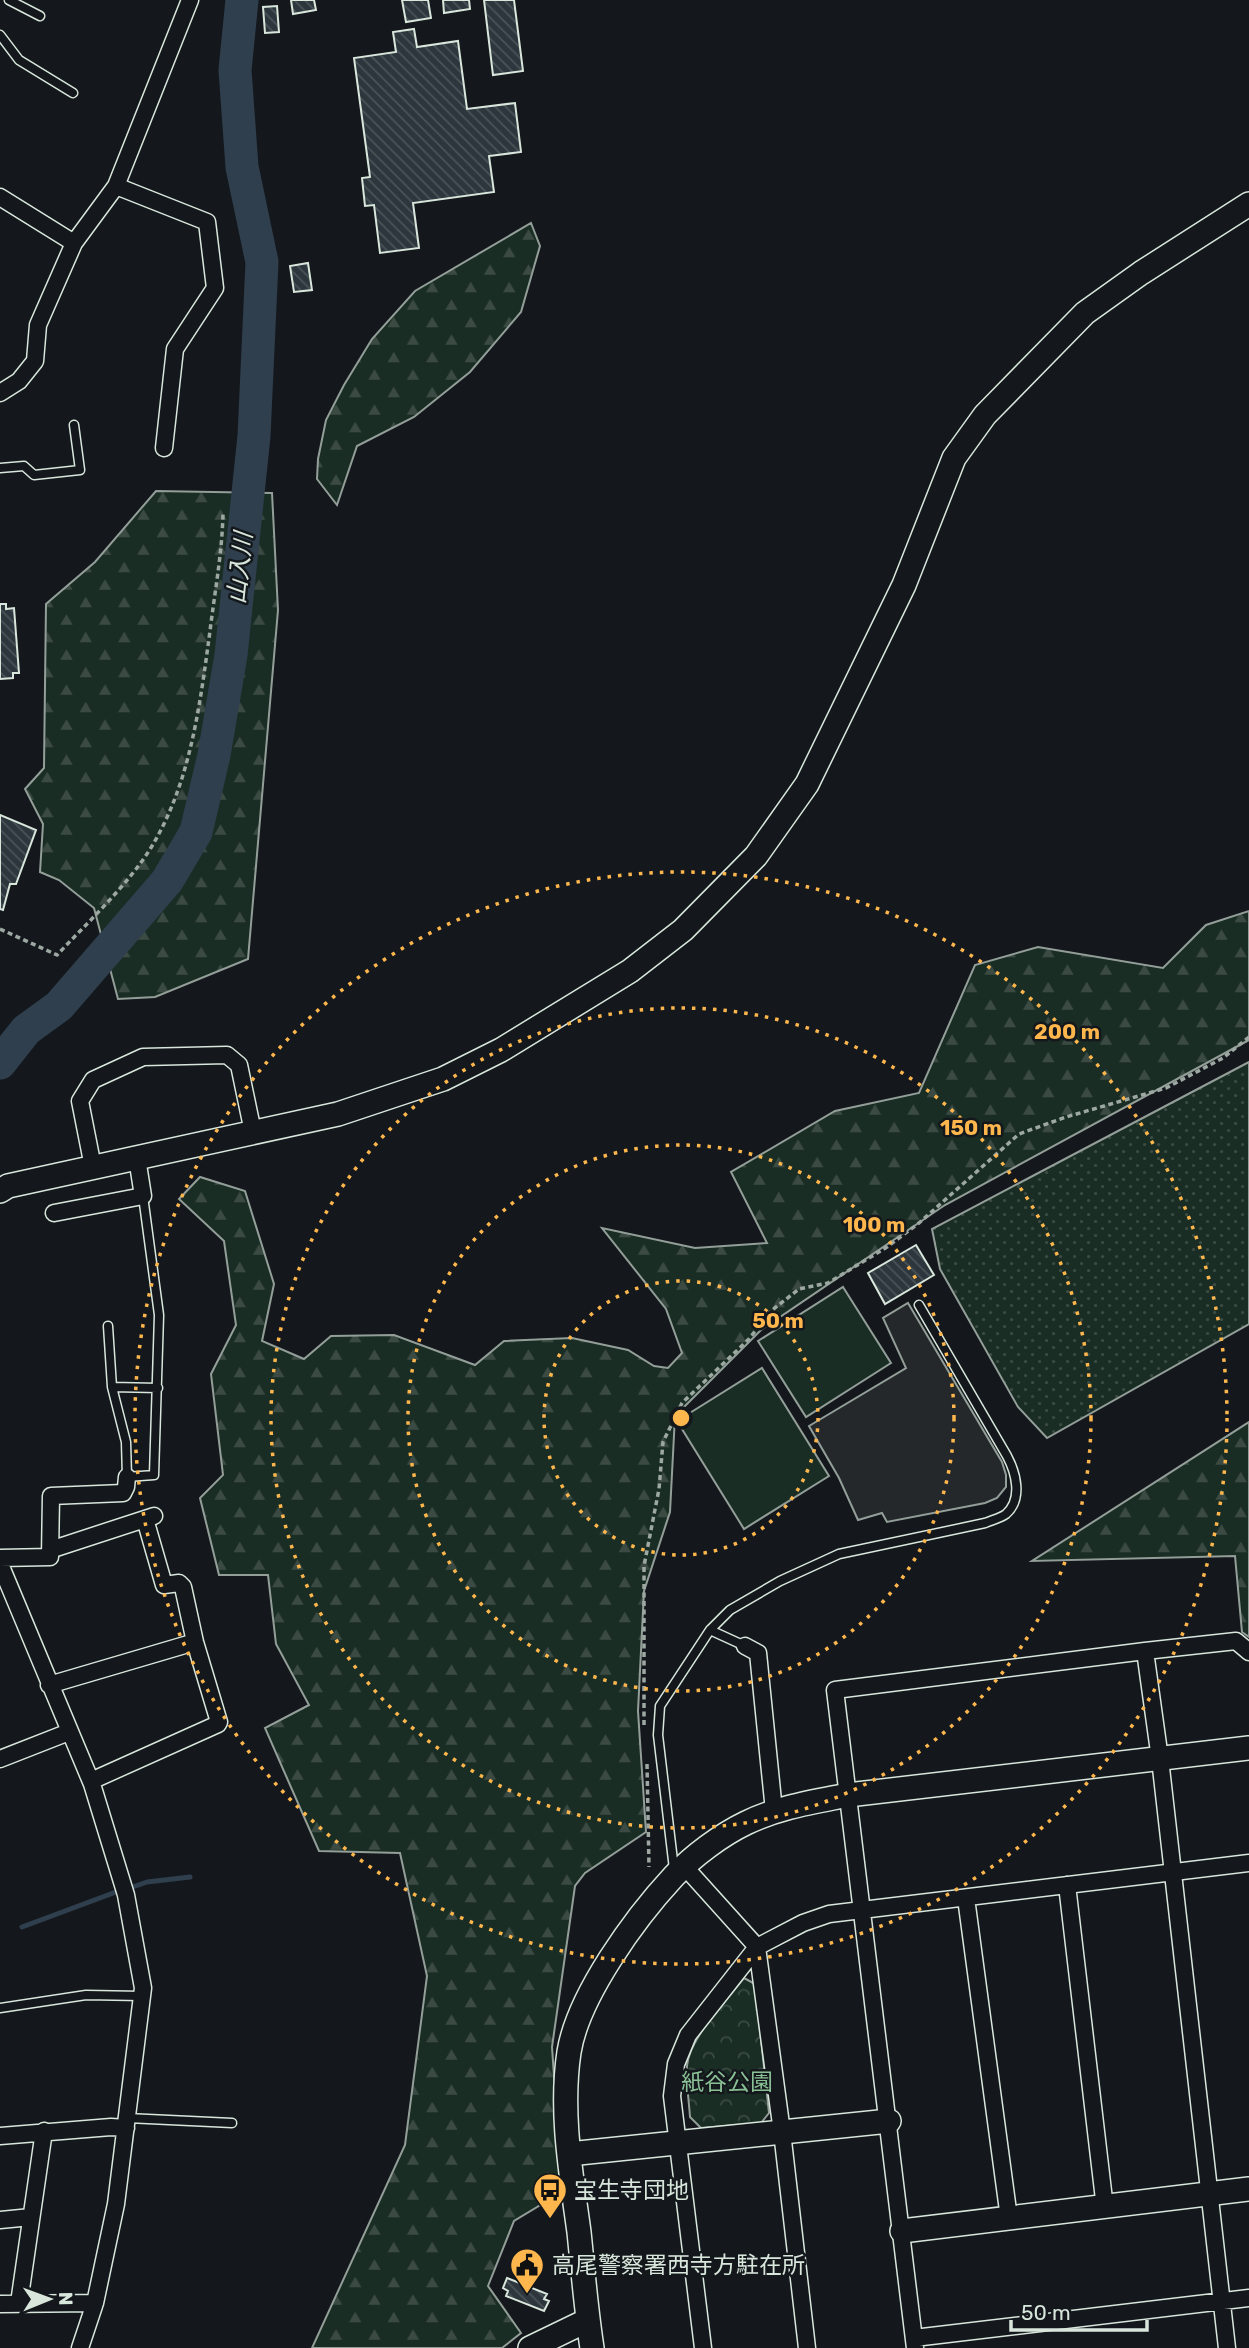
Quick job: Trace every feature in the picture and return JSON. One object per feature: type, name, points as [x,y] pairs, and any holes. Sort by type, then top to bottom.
[{"type":"street","points":[[0,393],[19,381],[34,361],[38,326],[74,243],[116,186],[190,0]]},
{"type":"street","points":[[116,186],[207,222],[215,289],[175,349],[164,448]]},
{"type":"street","points":[[0,197],[74,243]]},
{"type":"street","points":[[3,1182],[93,1167],[338,1114],[443,1079],[501,1050],[630,971],[683,930],[756,856],[807,784],[904,585],[954,458],[985,415],[1085,313],[1141,273],[1249,204]]},
{"type":"street","points":[[93,1167],[80,1101],[93,1080],[142,1057],[227,1055],[239,1065],[253,1132]]},
{"type":"street","points":[[54,1213],[143,1196],[137,1158]]},
{"type":"street","points":[[0,1558],[50,1557],[51,1496],[123,1493],[127,1477]]},
{"type":"street","points":[[50,1550],[149,1518],[164,1585],[174,1582],[183,1587],[218,1724],[91,1781]]},
{"type":"street","points":[[0,1564],[91,1781],[126,1895],[143,1988],[116,2204],[95,2303],[80,2348]]},
{"type":"street","points":[[1249,1652],[1236,1641],[835,1690],[914,2343],[1249,2298]]},
{"type":"street","points":[[49,1685],[195,1642]]},
{"type":"street","points":[[745,1646],[758,1653],[774,1811]]},
{"type":"street","points":[[1145,1651],[1160,1759],[1227,2348]]},
{"type":"street","points":[[0,1759],[69,1732]]},
{"type":"street","points":[[592,2348],[564,2098],[569,2050],[581,2012],[622,1942],[680,1871],[744,1824],[774,1811],[848,1795],[1249,1748]]},
{"type":"street","points":[[703,2348],[673,2096],[676,2064],[688,2035],[757,1947],[803,1923],[829,1914],[1249,1863]]},
{"type":"street","points":[[680,1871],[757,1947],[807,2348]]},
{"type":"street","points":[[1067,1885],[1105,2208]]},
{"type":"street","points":[[966,1898],[1009,2218]]},
{"type":"street","points":[[569,2154],[889,2121]]},
{"type":"street","points":[[0,2136],[111,2127],[126,2123]]},
{"type":"street","points":[[19,2304],[44,2131]]},
{"type":"street","points":[[902,2231],[1249,2189]]},
{"type":"street","points":[[0,2220],[31,2217]]},
{"type":"street","points":[[0,2304],[95,2303]]},
{"type":"street","points":[[530,2348],[587,2320]]},
{"type":"lane","points":[[9,0],[40,16]]},
{"type":"lane","points":[[0,35],[19,60],[73,93]]},
{"type":"lane","points":[[0,468],[24,466],[34,475],[80,470],[74,425]]},
{"type":"lane","points":[[108,1326],[112,1387],[126,1442],[127,1477],[154,1475],[159,1315],[143,1196]]},
{"type":"lane","points":[[680,1871],[658,1735],[660,1706],[710,1630],[730,1610],[780,1581],[839,1555],[985,1522],[1005,1515],[1015,1503],[1016,1474],[919,1305]]},
{"type":"lane","points":[[112,1387],[158,1388]]},
{"type":"lane","points":[[710,1630],[745,1646]]},
{"type":"lane","points":[[0,2008],[86,1995],[142,1996]]},
{"type":"lane","points":[[126,2123],[232,2123]]},
{"type":"path","points":[[0,929],[57,955],[113,895],[152,847],[176,797],[201,704],[221,558],[223,514]]},
{"type":"path","points":[[645,1732],[644,1566],[659,1489],[663,1442],[682,1403],[749,1339],[771,1311],[799,1289],[828,1283],[887,1247],[919,1223],[1019,1133],[1166,1088],[1223,1058],[1249,1037]]},
{"type":"path","points":[[647,1760],[649,1867]]},
{"type":"green space","points":[[531,223],[540,246],[521,312],[470,372],[414,417],[357,446],[337,505],[317,479],[326,420],[372,339],[415,291]]},
{"type":"green space","points":[[156,491],[272,493],[278,610],[248,959],[155,997],[118,999],[94,908],[59,880],[40,872],[43,824],[25,789],[44,768],[46,604],[95,562]]},
{"type":"green space","points":[[1249,911],[1249,1040],[945,1205],[761,1330],[675,1416],[670,1512],[644,1591],[638,1711],[646,1832],[585,1873],[575,1886],[552,2047],[562,2192],[514,2221],[488,2286],[521,2333],[502,2348],[312,2348],[405,2145],[427,1976],[400,1853],[319,1851],[265,1728],[309,1705],[276,1644],[268,1575],[219,1575],[200,1498],[223,1475],[211,1374],[236,1325],[224,1241],[179,1199],[200,1177],[245,1191],[274,1284],[262,1341],[304,1359],[331,1336],[394,1335],[475,1365],[504,1341],[572,1338],[628,1350],[654,1366],[668,1368],[682,1353],[666,1309],[602,1228],[695,1248],[767,1243],[731,1172],[835,1111],[919,1093],[975,965],[1038,947],[1163,968],[1206,925]]},
{"type":"green space","points":[[1249,1062],[1249,1324],[1047,1438],[1018,1407],[940,1269],[932,1229]]},
{"type":"green space","points":[[843,1287],[891,1363],[806,1417],[758,1341]]},
{"type":"green space","points":[[762,1368],[829,1476],[744,1529],[677,1421]]},
{"type":"green space","points":[[1249,1422],[1249,1637],[1242,1632],[1235,1556],[1032,1561]]},
{"type":"green space","name":"紙谷公園","points":[[744,1978],[755,1984],[769,2113],[761,2123],[701,2128],[690,2117],[687,2072],[689,2055],[701,2032]]},
{"type":"shaded area","points":[[908,1303],[1002,1462],[1006,1487],[997,1498],[985,1503],[887,1522],[882,1513],[858,1520],[839,1478],[809,1426],[906,1368],[883,1318]]},
{"type":"building","points":[[291,0],[314,0],[316,10],[293,14]]},
{"type":"building","points":[[402,0],[428,0],[431,18],[406,22]]},
{"type":"building","points":[[443,0],[469,0],[470,9],[444,13]]},
{"type":"building","points":[[484,0],[514,0],[523,71],[493,75]]},
{"type":"building","points":[[277,6],[279,32],[265,33],[263,7]]},
{"type":"building","points":[[414,29],[417,47],[458,41],[467,109],[515,103],[521,152],[489,156],[494,192],[413,203],[419,248],[380,253],[374,205],[365,206],[362,178],[370,177],[354,58],[396,52],[393,32]]},
{"type":"building","points":[[308,263],[312,290],[294,292],[290,266]]},
{"type":"building","points":[[0,604],[6,604],[6,609],[14,608],[19,673],[13,673],[13,678],[0,679]]},
{"type":"building","points":[[0,815],[36,830],[16,884],[10,884],[3,910],[0,909]]},
{"type":"building","points":[[916,1245],[934,1275],[885,1304],[868,1273]]},
{"type":"building","name":"高尾警察署西寺方駐在所","points":[[507,2278],[547,2294],[544,2299],[549,2301],[544,2311],[506,2296],[508,2291],[503,2288]]},
{"type":"waterway","name":"山入川","points":[[0,1063],[26,1030],[59,1006],[167,881],[196,832],[214,755],[231,655],[254,436],[262,262],[242,167],[235,70],[242,0]]},
{"type":"waterway","points":[[127,1889],[147,1882],[190,1877]]},
{"type":"waterway","points":[[22,1927],[116,1892]]},
{"type":"place","name":"宝生寺団地","points":[[550,2220]]},
{"type":"place","name":"高尾警察署西寺方駐在所","points":[[527,2295]]}]
